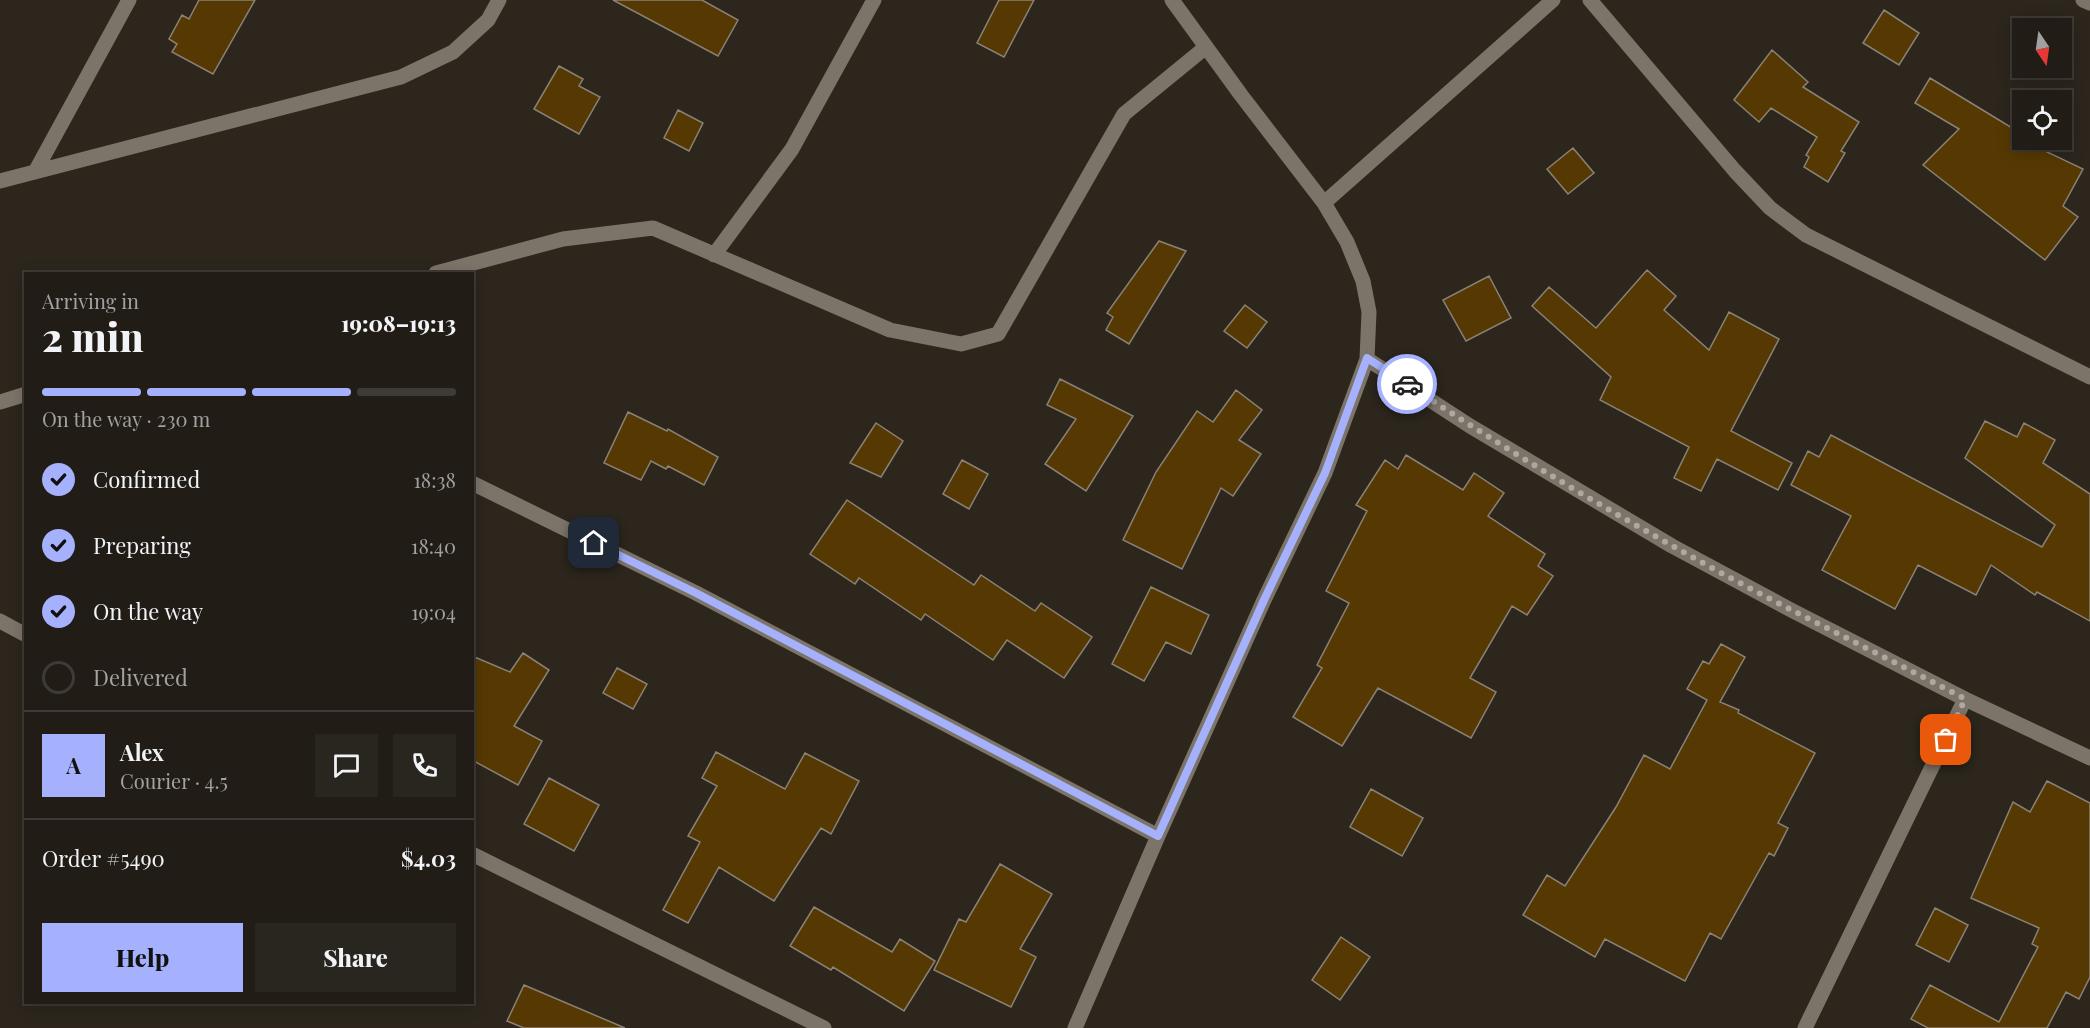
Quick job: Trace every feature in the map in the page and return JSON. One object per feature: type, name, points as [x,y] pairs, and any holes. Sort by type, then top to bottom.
[{"type":"street","points":[[35,172],[129,0]]},
{"type":"street","points":[[0,181],[401,77],[453,52],[488,20],[499,0]]},
{"type":"street","points":[[714,255],[792,149],[874,0]]},
{"type":"street","points":[[1075,1028],[1264,600],[1325,473],[1367,358],[1369,312],[1364,281],[1347,242],[1324,203],[1172,0]]},
{"type":"street","points":[[1324,203],[1553,0]]},
{"type":"street","points":[[1590,0],[1735,171],[1770,208],[1806,235],[2090,377]]},
{"type":"street","points":[[2083,0],[2090,3]]},
{"type":"street","points":[[440,272],[563,239],[653,228],[890,330],[961,344],[998,334],[1124,114],[1206,47]]},
{"type":"street","points":[[1367,358],[1470,426],[1672,546],[1965,699],[2090,758]]},
{"type":"street","points":[[0,402],[24,395]]},
{"type":"street","points":[[474,484],[696,593],[1158,836]]},
{"type":"street","points":[[1805,1028],[1965,699]]},
{"type":"street","points":[[474,855],[824,1028]]},
{"type":"building","points":[[199,0],[255,0],[213,74],[172,52],[177,44],[169,39],[182,15],[189,19]]},
{"type":"building","points":[[613,0],[702,0],[738,20],[718,56]]},
{"type":"building","points":[[999,0],[1034,0],[1004,57],[977,43]]},
{"type":"building","points":[[1884,10],[1919,33],[1899,65],[1863,43]]},
{"type":"building","points":[[1772,50],[1808,82],[1803,87],[1859,122],[1841,151],[1845,153],[1828,182],[1804,167],[1809,157],[1806,155],[1817,137],[1771,108],[1759,122],[1734,100]]},
{"type":"building","points":[[559,66],[583,79],[579,86],[600,97],[579,134],[534,109]]},
{"type":"building","points":[[1930,78],[2012,128],[2012,150],[2043,150],[2083,169],[2063,206],[2078,217],[2045,260],[1923,165],[1959,129],[1915,103]]},
{"type":"building","points":[[678,110],[703,123],[689,151],[664,138]]},
{"type":"building","points":[[1573,148],[1594,173],[1568,194],[1547,169]]},
{"type":"building","points":[[1159,241],[1186,251],[1129,344],[1106,330],[1113,317],[1107,313]]},
{"type":"building","points":[[1647,270],[1676,296],[1664,310],[1709,350],[1729,312],[1779,339],[1731,431],[1792,463],[1778,490],[1717,459],[1701,491],[1674,478],[1689,447],[1600,400],[1611,377],[1532,306],[1549,287],[1596,328]]},
{"type":"building","points":[[1489,276],[1511,318],[1466,341],[1443,300]]},
{"type":"building","points":[[1245,305],[1267,322],[1247,348],[1224,331]]},
{"type":"building","points":[[1060,379],[1133,416],[1086,491],[1045,464],[1076,419],[1047,405]]},
{"type":"building","points":[[1236,390],[1262,410],[1239,440],[1261,454],[1233,496],[1221,488],[1182,569],[1123,540],[1156,472],[1197,411],[1213,422]]},
{"type":"building","points":[[628,412],[667,431],[668,429],[718,457],[704,485],[668,466],[666,469],[651,461],[641,480],[604,463]]},
{"type":"building","points":[[1985,421],[2017,437],[2024,423],[2055,440],[2043,463],[2090,494],[2090,621],[2037,592],[2035,595],[1991,565],[1976,595],[1918,565],[1895,609],[1822,570],[1851,516],[1791,485],[1808,451],[1819,457],[1831,435],[2042,547],[2055,525],[1965,458]]},
{"type":"building","points":[[876,423],[903,441],[881,477],[850,463]]},
{"type":"building","points":[[1406,455],[1463,490],[1474,473],[1504,493],[1488,516],[1545,554],[1538,566],[1553,576],[1527,615],[1512,606],[1470,678],[1496,692],[1471,738],[1378,688],[1342,746],[1293,717],[1322,668],[1317,665],[1349,603],[1326,591],[1367,511],[1356,505],[1385,460],[1398,469]]},
{"type":"building","points":[[962,460],[988,474],[969,509],[943,494]]},
{"type":"building","points":[[847,500],[974,585],[981,575],[1035,611],[1041,603],[1092,637],[1064,678],[1007,640],[993,660],[925,614],[921,620],[859,578],[855,584],[810,554]]},
{"type":"building","points":[[1151,587],[1209,615],[1191,654],[1166,642],[1144,681],[1112,664]]},
{"type":"building","points":[[1721,644],[1745,657],[1720,702],[1739,710],[1738,713],[1815,753],[1778,823],[1788,828],[1774,856],[1769,853],[1721,939],[1710,933],[1685,981],[1605,939],[1595,957],[1523,915],[1547,875],[1565,886],[1616,807],[1644,755],[1670,769],[1707,700],[1687,689],[1703,661],[1709,664]]},
{"type":"building","points":[[523,653],[549,670],[514,726],[542,741],[518,785],[474,761],[474,657],[510,672]]},
{"type":"building","points":[[617,668],[647,684],[633,709],[603,693]]},
{"type":"building","points":[[716,752],[785,789],[805,753],[859,781],[831,834],[821,828],[774,901],[719,867],[688,923],[663,910],[700,842],[688,836],[717,786],[702,778]]},
{"type":"building","points":[[549,778],[599,805],[574,851],[524,824]]},
{"type":"building","points":[[2047,781],[2090,803],[2090,977],[2079,999],[2066,992],[2047,1028],[1928,1028],[1911,1019],[1930,985],[1999,1022],[2038,947],[2032,944],[2039,928],[1971,898],[2013,802],[2030,812]]},
{"type":"building","points":[[1371,789],[1423,818],[1402,856],[1350,827]]},
{"type":"building","points":[[1000,864],[1052,894],[1020,949],[1036,957],[1011,1007],[934,970],[959,919],[966,922]]},
{"type":"building","points":[[814,907],[892,952],[900,939],[935,961],[904,1011],[833,967],[831,970],[790,946]]},
{"type":"building","points":[[1935,908],[1968,925],[1949,962],[1916,945]]},
{"type":"building","points":[[1341,937],[1370,957],[1340,1000],[1312,980]]},
{"type":"building","points":[[524,985],[625,1028],[524,1028],[507,1021]]},
{"type":"way so far","points":[[1407,384],[1470,426],[1672,546],[1965,699],[1946,740]]},
{"type":"route","points":[[594,543],[696,593],[1158,836],[1264,600],[1325,473],[1367,358],[1407,384]]}]
